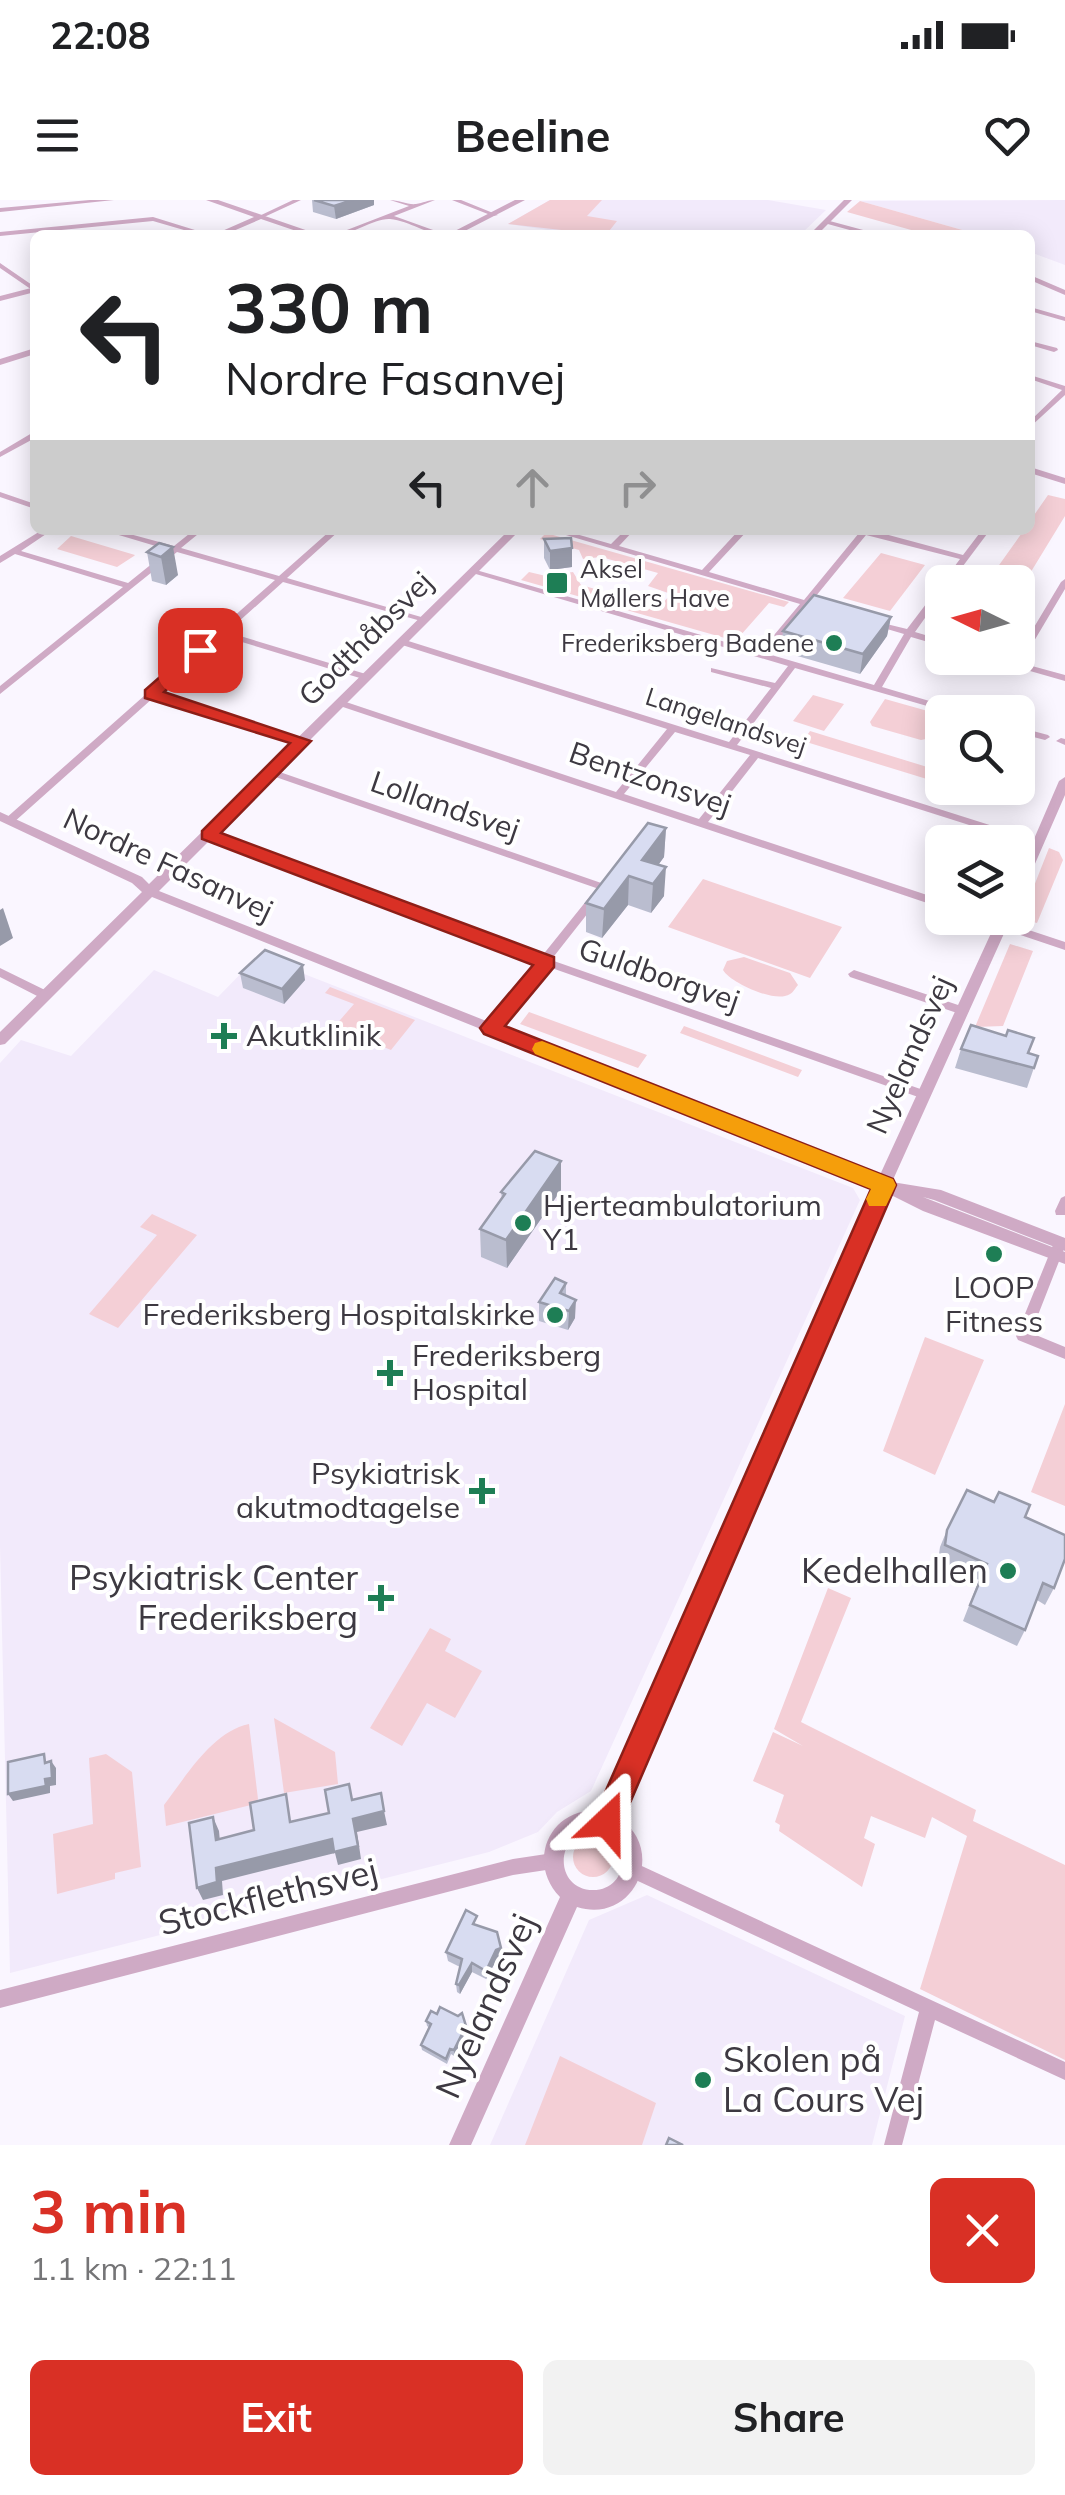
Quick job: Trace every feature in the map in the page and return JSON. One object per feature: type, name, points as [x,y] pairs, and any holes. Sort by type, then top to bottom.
[{"type":"street","points":[[0,210],[109,200],[115,222]]},
{"type":"street","points":[[210,200],[300,230]]},
{"type":"street","points":[[229,230],[298,200]]},
{"type":"street","points":[[393,200],[414,206]]},
{"type":"street","points":[[349,230],[432,200]]},
{"type":"street","points":[[455,200],[495,215]]},
{"type":"street","points":[[459,230],[520,200]]},
{"type":"street","points":[[477,230],[534,200]]},
{"type":"street","points":[[818,230],[848,200]]},
{"type":"street","points":[[387,216],[431,230]]},
{"type":"street","points":[[38,230],[158,219],[192,230]]},
{"type":"street","points":[[826,222],[857,230]]},
{"type":"street","points":[[0,234],[30,231]]},
{"type":"street","points":[[0,265],[30,286]]},
{"type":"street","points":[[1035,279],[1065,293]]},
{"type":"street","points":[[0,298],[30,291]]},
{"type":"street","points":[[1035,310],[1065,319]]},
{"type":"street","points":[[1035,344],[1054,350]]},
{"type":"street","points":[[0,354],[30,348]]},
{"type":"street","points":[[0,362],[30,349]]},
{"type":"street","points":[[1035,382],[1064,391],[1035,420]]},
{"type":"street","points":[[0,454],[30,438]]},
{"type":"street","points":[[1035,472],[1065,482]]},
{"type":"street","points":[[0,494],[30,505]]},
{"type":"street","points":[[0,560],[40,535]]},
{"type":"street","points":[[123,535],[424,620]]},
{"type":"street","points":[[0,691],[193,535]]},
{"type":"street","points":[[5,819],[330,535]]},
{"type":"street","name":"Godthåbsvej","points":[[0,1040],[510,535]]},
{"type":"street","points":[[570,535],[838,612]]},
{"type":"street","points":[[613,548],[625,535]]},
{"type":"street","points":[[704,573],[739,535]]},
{"type":"street","points":[[762,656],[860,535]]},
{"type":"street","points":[[878,535],[964,558]]},
{"type":"street","points":[[959,565],[982,535]]},
{"type":"street","points":[[13,552],[130,586]]},
{"type":"street","points":[[473,572],[925,703]]},
{"type":"street","points":[[1035,632],[1065,582]]},
{"type":"street","points":[[876,688],[925,612]]},
{"type":"street","points":[[854,616],[925,637]]},
{"type":"street","points":[[220,633],[366,677]]},
{"type":"street","name":"Langelandsvej","points":[[402,642],[731,746],[753,758],[1036,843]]},
{"type":"street","points":[[731,746],[792,665]]},
{"type":"street","points":[[1035,669],[1065,678]]},
{"type":"street","points":[[714,670],[776,686]]},
{"type":"street","points":[[152,694],[302,741]]},
{"type":"street","name":"Bentzonsvej","points":[[340,703],[619,794],[660,815],[702,823],[925,898]]},
{"type":"street","points":[[619,794],[673,728]]},
{"type":"street","points":[[1035,734],[1044,736]]},
{"type":"street","points":[[702,823],[753,758]]},
{"type":"street","name":"Lollandsvej","points":[[271,772],[603,887]]},
{"type":"street","points":[[1036,843],[1065,781]]},
{"type":"street","name":"Nordre Fasanvej","points":[[5,819],[136,879],[150,892],[352,979],[491,1028],[884,1185],[928,1207],[1061,1250]]},
{"type":"street","name":"Guldborgvej","points":[[209,835],[546,962],[925,1095]]},
{"type":"street","points":[[491,1028],[612,875]]},
{"type":"street","points":[[1035,934],[1065,946]]},
{"type":"street","name":"Nyelandsvej","points":[[607,1822],[997,935]]},
{"type":"street","points":[[0,972],[45,995]]},
{"type":"street","points":[[854,974],[963,1011]]},
{"type":"street","points":[[1061,1250],[1023,1336],[1065,1353]]},
{"type":"street","points":[[586,1820],[607,1822],[627,1841],[631,1869],[620,1890],[602,1900],[588,1900],[572,1894],[556,1875],[556,1845],[569,1826],[586,1820]]},
{"type":"street","name":"Stockflethsvej","points":[[0,1999],[513,1867],[553,1861]]},
{"type":"street","points":[[631,1869],[1065,2070]]},
{"type":"street","name":"Nyelandsvej","points":[[460,2145],[572,1894]]},
{"type":"street","points":[[893,2145],[929,2007]]},
{"type":"shaded area","points":[[550,200],[768,200],[826,210],[805,230],[548,230],[508,224]]},
{"type":"shaded area","points":[[550,200],[602,200],[587,216],[617,221],[610,230],[508,224]]},
{"type":"shaded area","points":[[1065,200],[1065,265],[1035,254],[1035,230],[962,230],[860,201]]},
{"type":"shaded area","points":[[860,201],[962,230],[911,230],[847,212]]},
{"type":"shaded area","points":[[1048,495],[1065,499],[1065,516],[1035,565],[999,565],[1020,535],[1035,535],[1035,514]]},
{"type":"shaded area","name":"Aksel Møllers Have","points":[[553,535],[789,602],[784,607],[769,603],[740,636],[758,642],[753,646],[521,580],[529,572],[546,576],[573,572],[581,585],[659,607],[671,594],[648,586],[658,573],[601,557],[583,559],[579,550],[540,539]]},
{"type":"shaded area","points":[[71,536],[135,555],[117,567],[57,549]]},
{"type":"shaded area","points":[[881,553],[925,565],[890,611],[843,598]]},
{"type":"shaded area","points":[[813,695],[844,704],[824,731],[793,721]]},
{"type":"shaded area","points":[[885,699],[925,710],[925,739],[872,726],[870,722]]},
{"type":"shaded area","points":[[810,731],[925,766],[925,778],[803,741]]},
{"type":"shaded area","points":[[1049,848],[1059,852],[1063,860],[1037,923],[1035,884]]},
{"type":"shaded area","points":[[703,879],[842,927],[810,978],[668,927]]},
{"type":"shaded area","points":[[1010,944],[1033,951],[1003,1026],[975,1027]]},
{"type":"shaded area","name":"Frederiksberg Hospital","points":[[258,956],[853,1188],[860,1200],[591,1791],[557,1812],[538,1832],[489,1852],[10,1973],[0,1546],[0,1063],[21,1040],[71,1056],[154,970],[218,997]]},
{"type":"shaded area","points":[[744,957],[790,973],[798,985],[790,994],[778,997],[741,985],[723,970],[727,961]]},
{"type":"shaded area","points":[[330,987],[415,1020],[391,1050],[334,1027],[354,1004],[325,993]]},
{"type":"shaded area","points":[[529,1012],[647,1055],[638,1068],[520,1024]]},
{"type":"shaded area","points":[[684,1026],[802,1070],[798,1077],[680,1033]]},
{"type":"shaded area","points":[[152,1214],[197,1235],[118,1328],[89,1314],[157,1235],[140,1227]]},
{"type":"shaded area","points":[[925,1337],[984,1360],[935,1475],[883,1451]]},
{"type":"shaded area","points":[[1065,1404],[1065,1506],[1031,1492]]},
{"type":"shaded area","points":[[828,1588],[851,1598],[801,1722],[976,1810],[973,1821],[1065,1865],[1065,2060],[920,1989],[967,1836],[932,1817],[925,1838],[871,1816],[864,1838],[875,1844],[862,1887],[779,1831],[780,1825],[775,1822],[784,1795],[753,1781],[773,1732],[803,1746],[774,1729]]},
{"type":"shaded area","points":[[430,1628],[451,1639],[445,1651],[482,1671],[455,1718],[427,1703],[402,1746],[370,1728]]},
{"type":"shaded area","points":[[274,1718],[335,1752],[338,1784],[284,1793]]},
{"type":"shaded area","points":[[249,1724],[258,1799],[255,1804],[166,1826],[164,1805],[191,1768],[223,1736]]},
{"type":"shaded area","points":[[106,1754],[132,1772],[141,1867],[115,1873],[115,1879],[57,1894],[53,1834],[93,1824],[89,1758]]},
{"type":"shaded area","points":[[593,1837],[607,1843],[613,1857],[607,1871],[593,1877],[579,1871],[573,1857],[579,1843]]},
{"type":"shaded area","name":"Skolen på La Cours Vej","points":[[647,1895],[905,2016],[872,2145],[490,2145],[589,1920]]},
{"type":"shaded area","points":[[560,2056],[656,2103],[642,2145],[525,2145]]},
{"type":"building","points":[[314,200],[353,200],[334,206]]},
{"type":"building","points":[[571,538],[572,548],[550,551],[544,539]]},
{"type":"building","points":[[159,543],[173,547],[161,557],[147,552]]},
{"type":"building","points":[[814,595],[891,617],[863,654],[783,631]]},
{"type":"building","points":[[648,823],[666,828],[642,860],[666,867],[653,884],[629,876],[604,909],[586,903]]},
{"type":"building","points":[[265,950],[303,965],[282,989],[240,973]]},
{"type":"building","points":[[971,1025],[1006,1036],[1008,1030],[1034,1038],[1028,1053],[1038,1056],[1034,1068],[961,1049]]},
{"type":"building","points":[[535,1151],[561,1161],[506,1240],[480,1229],[505,1194],[501,1192]]},
{"type":"building","points":[[555,1278],[566,1283],[560,1293],[576,1300],[569,1311],[539,1302]]},
{"type":"building","name":"Kedelhallen","points":[[967,1490],[994,1502],[999,1492],[1030,1505],[1025,1517],[1065,1535],[1065,1559],[1054,1588],[1043,1583],[1025,1630],[970,1605],[987,1564],[945,1545],[947,1530]]},
{"type":"building","points":[[44,1754],[45,1763],[51,1761],[52,1778],[45,1779],[46,1786],[8,1794],[8,1762]]},
{"type":"building","points":[[349,1784],[352,1800],[381,1793],[384,1811],[353,1819],[358,1846],[334,1852],[332,1839],[216,1868],[217,1882],[197,1888],[189,1823],[213,1817],[216,1840],[254,1830],[250,1803],[286,1794],[290,1822],[329,1813],[325,1790]]},
{"type":"building","points":[[466,1910],[477,1916],[473,1924],[497,1932],[501,1948],[496,1950],[486,1971],[472,1963],[459,1985],[456,1984],[462,1959],[446,1952]]},
{"type":"building","points":[[440,2007],[458,2016],[462,2013],[466,2026],[446,2059],[421,2045],[431,2024],[426,2021],[431,2011],[437,2014]]},
{"type":"slow traffic","points":[[542,1049],[884,1185],[877,1199]]},
{"type":"place","name":"Aksel Møllers Have","points":[[557,583]]},
{"type":"place","name":"Frederiksberg Badene","points":[[834,643]]},
{"type":"place","name":"Akutklinik","points":[[224,1036]]},
{"type":"place","name":"Hjerteambulatorium Y1","points":[[523,1223]]},
{"type":"place","name":"LOOP Fitness","points":[[994,1254]]},
{"type":"place","name":"Frederiksberg Hospitalskirke","points":[[555,1315]]},
{"type":"place","name":"Frederiksberg Hospital","points":[[390,1373]]},
{"type":"place","name":"Psykiatrisk akutmodtagelse","points":[[482,1491]]},
{"type":"place","name":"Kedelhallen","points":[[1008,1571]]},
{"type":"place","name":"Psykiatrisk Center Frederiksberg","points":[[381,1598]]},
{"type":"place","name":"Skolen på La Cours Vej","points":[[703,2080]]},
{"type":"route","points":[[200,650],[152,694],[302,741],[209,835],[546,962],[491,1028],[884,1185],[607,1822]]}]
